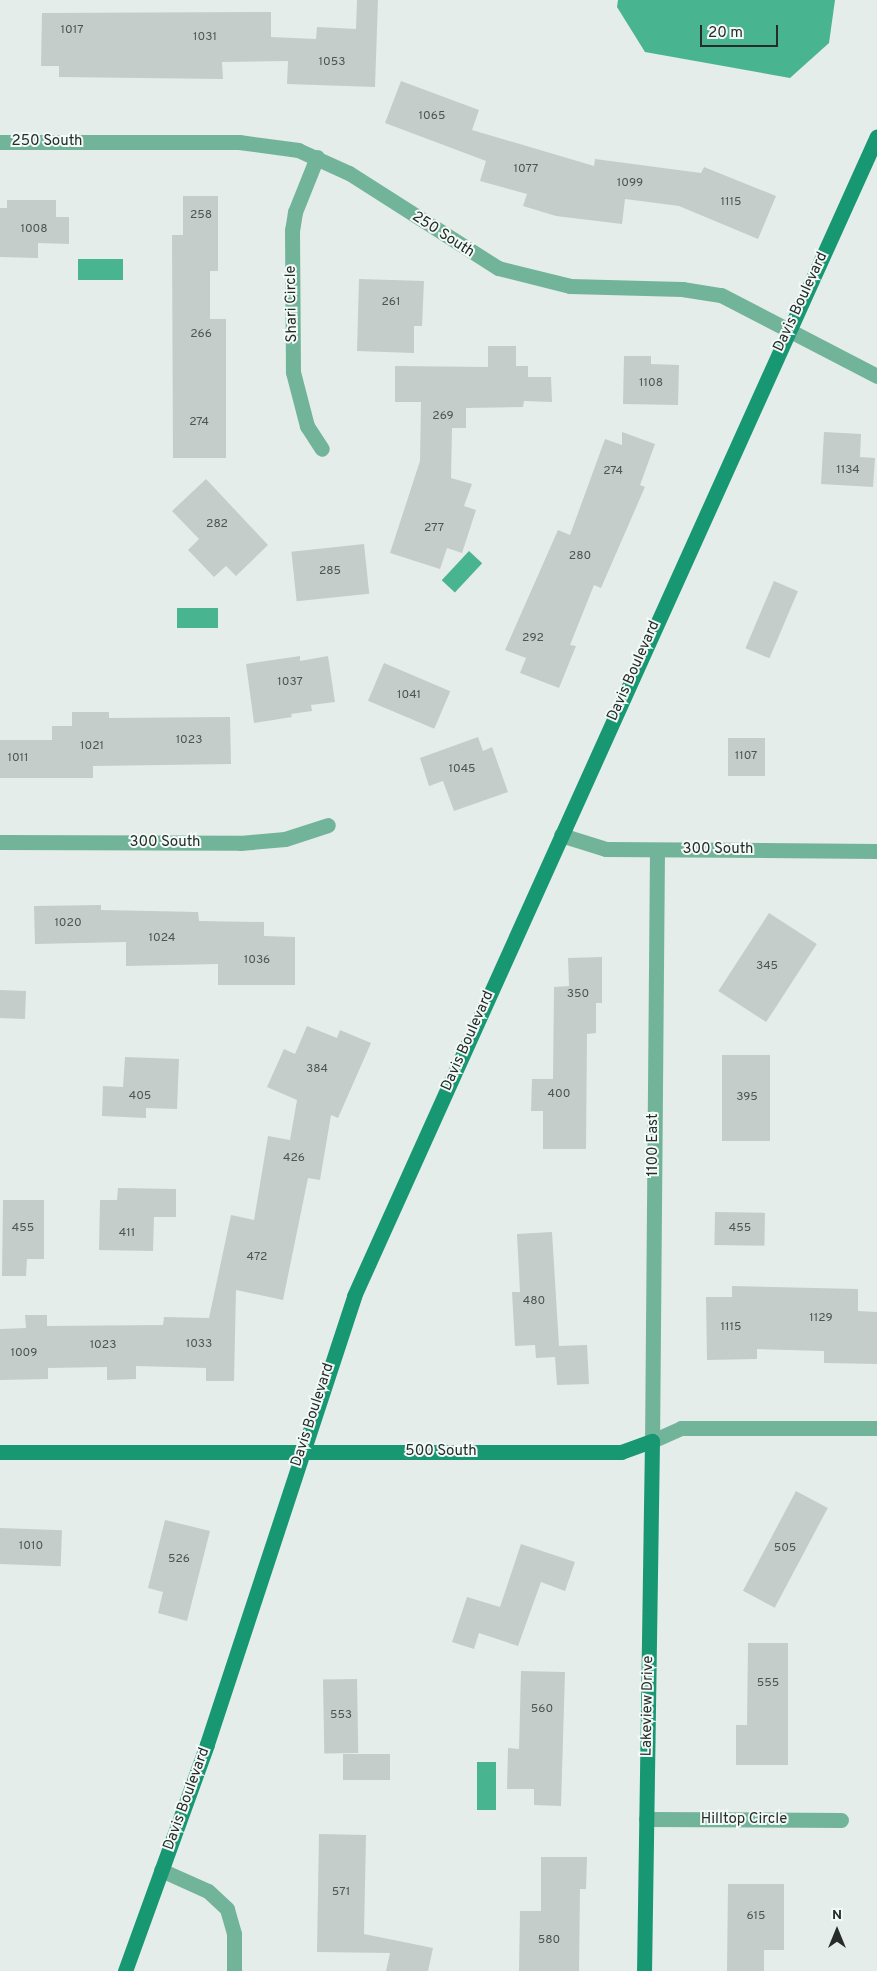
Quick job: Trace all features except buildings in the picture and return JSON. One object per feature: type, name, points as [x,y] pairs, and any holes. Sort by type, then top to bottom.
[{"type":"street","name":"Davis Boulevard","points":[[125,1971],[210,1735],[354,1296],[877,136]]},
{"type":"street","name":"250 South","points":[[0,142],[258,143],[317,157],[498,268],[570,286],[701,290],[740,302],[788,330],[877,376]]},
{"type":"street","name":"Shari Circle","points":[[317,157],[295,212],[292,230],[293,372],[307,426],[322,449]]},
{"type":"street","name":"300 South","points":[[0,842],[240,843],[285,839],[328,824]]},
{"type":"street","name":"300 South","points":[[561,835],[606,849],[877,851]]},
{"type":"street","name":"1100 East","points":[[652,1440],[657,850]]},
{"type":"street","name":"500 South","points":[[0,1452],[621,1452],[681,1428],[877,1428]]},
{"type":"street","name":"Lakeview Drive","points":[[644,1971],[652,1440]]},
{"type":"street","name":"Hilltop Circle","points":[[646,1819],[841,1820]]},
{"type":"street","points":[[161,1870],[208,1891],[227,1909],[234,1934],[234,1971]]},
{"type":"shaded area","points":[[618,0],[835,0],[829,43],[790,78],[645,52],[617,7]]},
{"type":"shaded area","points":[[78,259],[123,259],[123,280],[78,280]]},
{"type":"shaded area","points":[[469,551],[482,563],[455,593],[442,580]]},
{"type":"shaded area","points":[[177,608],[218,608],[218,628],[177,628]]},
{"type":"shaded area","points":[[477,1762],[496,1762],[496,1810],[477,1810]]}]
